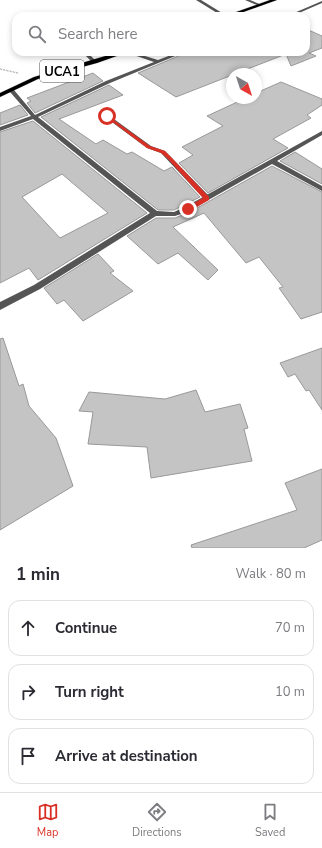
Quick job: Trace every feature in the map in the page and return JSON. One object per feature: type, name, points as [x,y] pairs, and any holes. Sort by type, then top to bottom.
[{"type":"main road","points":[[238,12],[275,0]]},
{"type":"main road","name":"UCA1","points":[[0,95],[12,91],[36,78],[114,56]]},
{"type":"street","points":[[198,0],[219,12]]},
{"type":"street","points":[[247,0],[260,5]]},
{"type":"street","points":[[298,12],[322,2]]},
{"type":"street","points":[[88,56],[95,62]]},
{"type":"street","points":[[139,56],[159,62]]},
{"type":"street","points":[[0,129],[34,116],[108,82],[173,56]]},
{"type":"street","points":[[12,91],[34,116],[155,213]]},
{"type":"street","points":[[107,116],[149,147],[163,152],[207,198]]},
{"type":"street","points":[[0,306],[36,286],[155,213],[175,214],[207,198],[322,132]]},
{"type":"street","points":[[272,161],[322,189]]},
{"type":"building","points":[[310,31],[322,36],[322,48],[310,53]]},
{"type":"building","points":[[310,53],[316,56],[291,66],[287,56],[310,56]]},
{"type":"building","points":[[178,56],[281,56],[250,68],[226,68],[226,77],[176,97],[138,73]]},
{"type":"building","points":[[93,73],[103,81],[35,113],[27,103],[31,101],[27,98]]},
{"type":"building","points":[[281,82],[322,99],[322,105],[307,115],[311,118],[273,139],[288,148],[208,193],[179,163],[193,155],[182,147],[223,126],[207,116],[233,104],[262,104],[262,90]]},
{"type":"building","points":[[109,85],[123,95],[59,119],[96,144],[103,140],[127,154],[132,152],[164,171],[172,167],[200,197],[174,210],[158,210],[41,117]]},
{"type":"building","points":[[20,105],[28,115],[0,125],[0,113]]},
{"type":"building","points":[[33,121],[147,213],[38,280],[29,268],[0,283],[0,132]],"holes":[[[62,174],[108,213],[60,238],[22,197]]]},
{"type":"building","points":[[295,152],[322,169],[322,184],[280,161]]},
{"type":"building","points":[[272,166],[322,192],[322,312],[301,319],[279,288],[283,287],[259,257],[246,263],[204,213],[173,227],[218,270],[208,280],[178,253],[158,264],[127,236],[156,218],[175,218],[190,212]]},
{"type":"building","points":[[98,254],[114,271],[110,273],[133,291],[83,321],[64,300],[57,304],[44,288]]},
{"type":"building","points":[[3,338],[19,386],[23,384],[29,406],[56,438],[73,486],[0,530],[0,339]]},
{"type":"building","points":[[322,348],[322,410],[309,390],[306,391],[295,374],[288,377],[280,363]]},
{"type":"building","points":[[196,390],[205,412],[240,404],[248,428],[244,429],[252,461],[151,478],[147,447],[88,444],[93,412],[79,411],[89,392],[165,399]]},
{"type":"building","points":[[322,469],[322,540],[304,548],[192,548],[191,545],[297,510],[285,483]]},
{"type":"route","points":[[107,116],[149,147],[163,152],[207,198],[188,209]]}]
